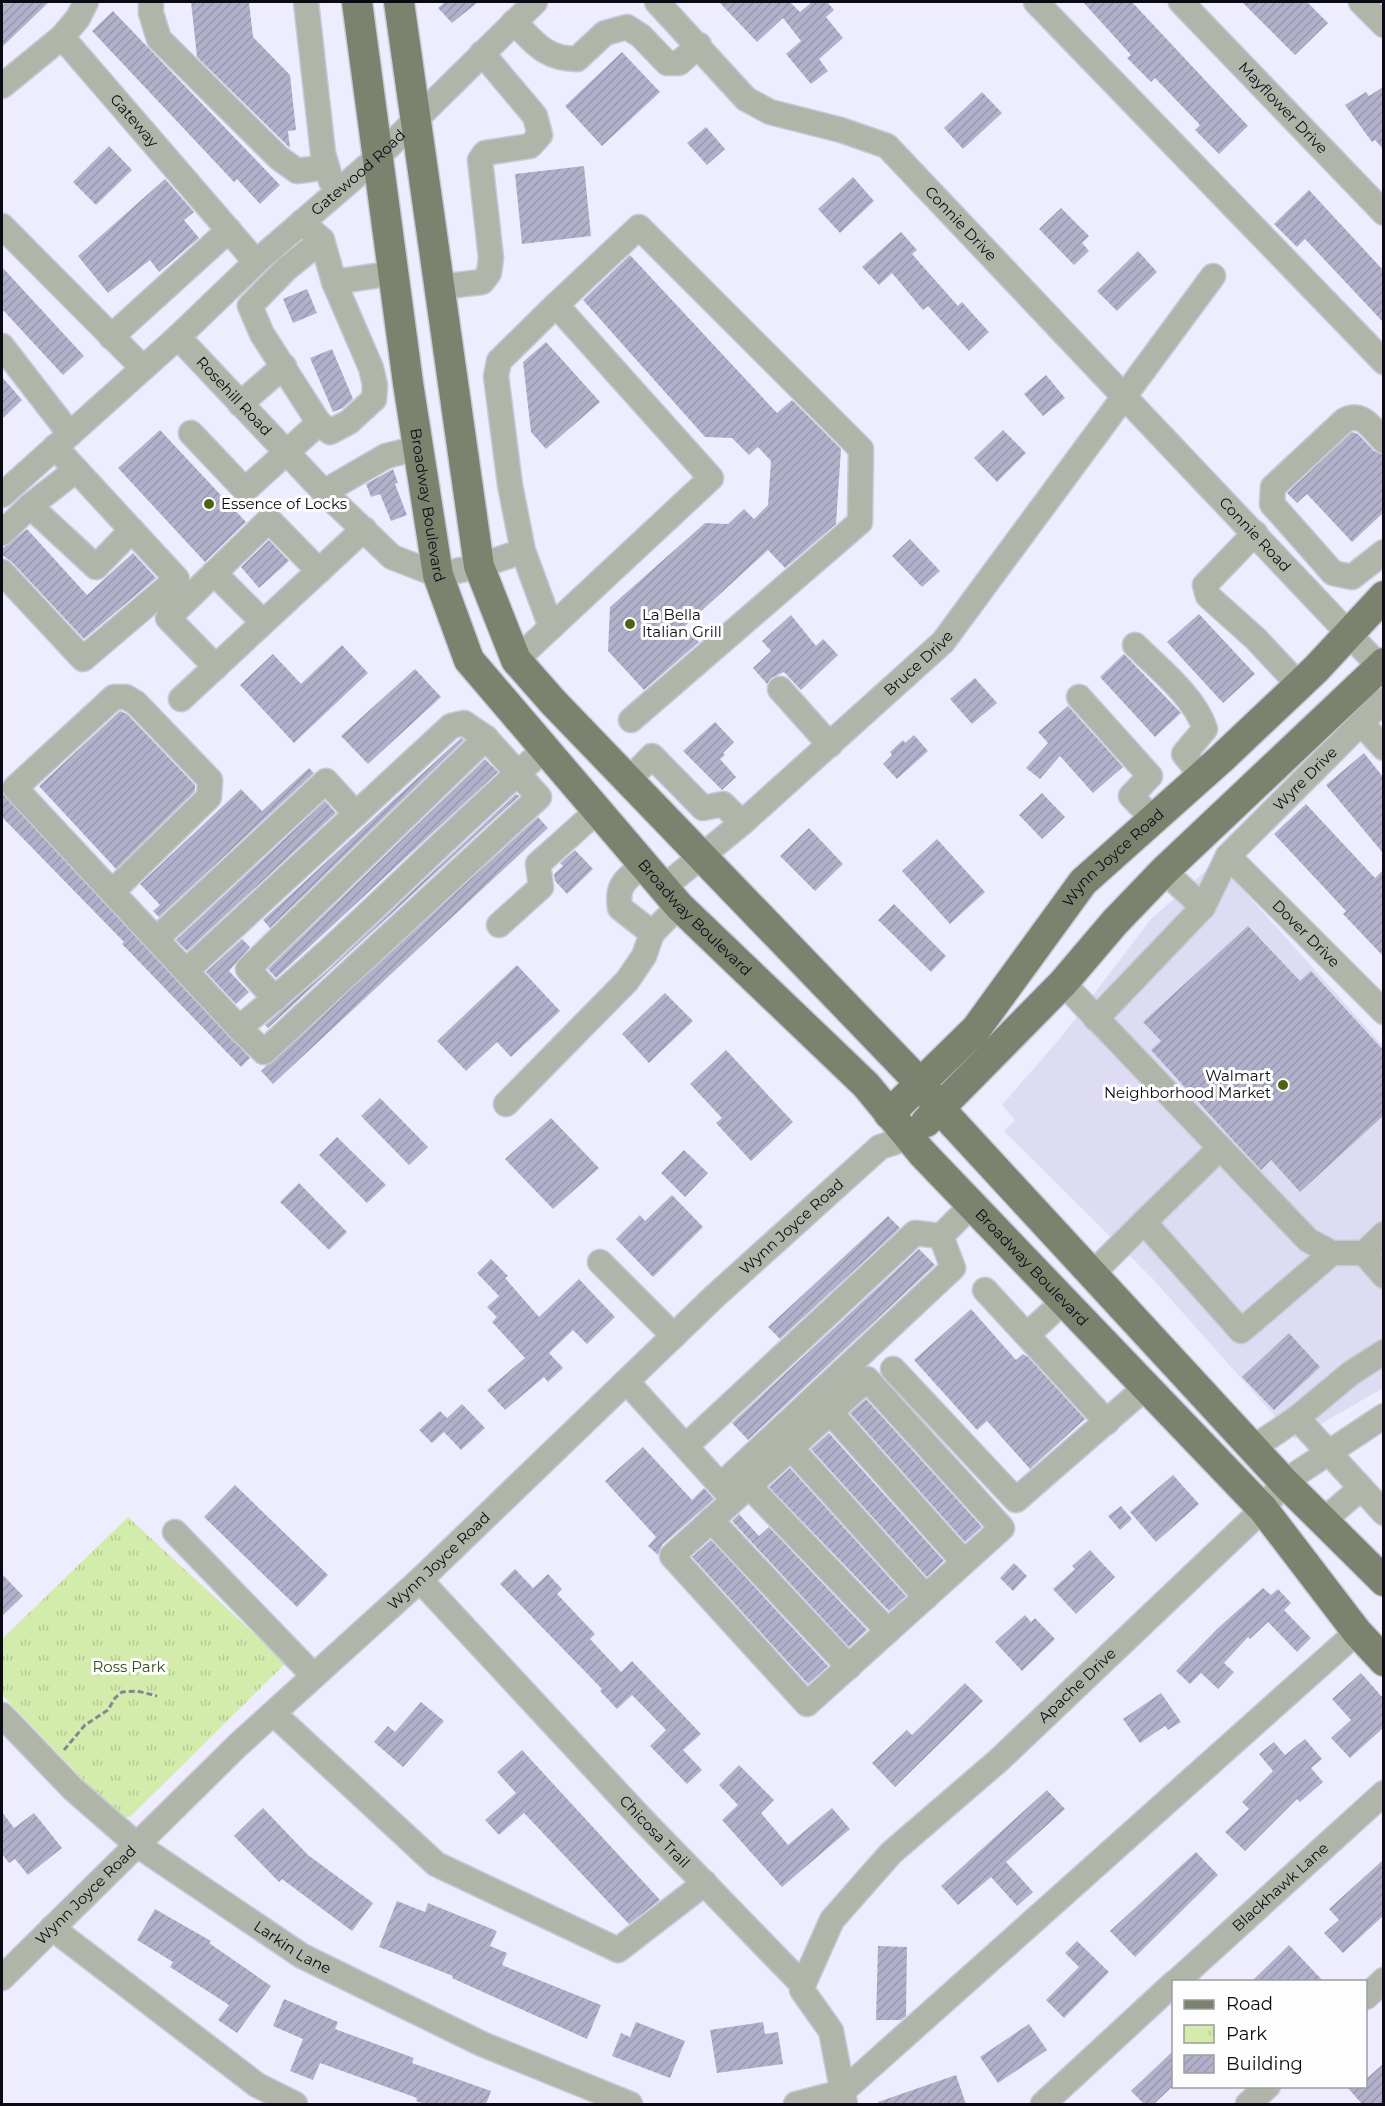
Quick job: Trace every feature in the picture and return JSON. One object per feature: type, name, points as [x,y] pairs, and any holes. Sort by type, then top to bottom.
[{"type":"main road","name":"Broadway Boulevard","points":[[357,2],[406,366],[438,575],[469,660],[642,866],[866,1086],[890,1114],[894,1142],[972,1205],[1263,1509],[1358,1632],[1383,1660]]},
{"type":"main road","points":[[399,2],[414,121],[479,566],[516,660],[628,782],[921,1084],[941,1110],[1284,1482],[1383,1581]]},
{"type":"main road","name":"Wynn Joyce Road","points":[[890,1114],[976,1029],[1083,882],[1202,776],[1299,685],[1383,596]]},
{"type":"main road","name":"Wynn Joyce Road","points":[[894,1142],[941,1110],[1063,983],[1115,922],[1164,872],[1382,667]]},
{"type":"main road","points":[[1145,826],[1164,872]]},
{"type":"main road","points":[[1064,1301],[1092,1274]]},
{"type":"street","points":[[2,86],[62,37],[78,18],[86,2]]},
{"type":"street","points":[[151,2],[151,14],[159,39],[279,158],[297,171],[327,167]]},
{"type":"street","points":[[306,2],[327,167],[334,195]]},
{"type":"street","name":"Gatewood Road","points":[[178,338],[256,262],[379,156],[535,2]]},
{"type":"street","name":"Connie Drive","points":[[657,2],[699,45],[746,99],[762,108],[887,146],[1126,397]]},
{"type":"street","points":[[1036,2],[1383,362]]},
{"type":"street","name":"Mayflower Drive","points":[[1181,2],[1383,213]]},
{"type":"street","points":[[1360,2],[1383,25]]},
{"type":"street","points":[[514,22],[543,50],[559,59],[577,59],[605,33],[627,27],[641,36],[667,63],[679,63],[699,45]]},
{"type":"street","name":"Gateway","points":[[62,37],[256,262]]},
{"type":"street","points":[[439,287],[482,282],[489,273],[490,258],[480,160],[485,153],[530,146],[540,135],[535,116],[482,53]]},
{"type":"street","points":[[302,222],[322,240],[334,282],[372,370],[375,385],[374,399],[350,422],[330,432],[319,423],[262,334],[250,306],[286,269],[322,240]]},
{"type":"street","points":[[2,226],[143,368]]},
{"type":"street","points":[[551,627],[523,551],[510,484],[496,376],[499,361],[639,227],[861,449],[860,522],[631,720]]},
{"type":"street","points":[[115,341],[229,230]]},
{"type":"street","points":[[334,282],[394,273]]},
{"type":"street","points":[[1126,397],[1213,276]]},
{"type":"street","points":[[516,660],[711,478],[556,305]]},
{"type":"street","points":[[2,495],[178,338]]},
{"type":"street","name":"Rosehill Road","points":[[178,338],[324,492],[392,557],[438,575]]},
{"type":"street","points":[[2,346],[62,440],[76,470],[177,579],[83,659],[2,572]]},
{"type":"street","points":[[240,404],[284,366]]},
{"type":"street","points":[[372,370],[406,366]]},
{"type":"street","name":"Connie Road","points":[[1126,397],[1382,667]]},
{"type":"street","name":"Bruce Drive","points":[[652,933],[672,897],[702,858],[943,642],[1126,397]]},
{"type":"street","points":[[1383,441],[1362,418],[1353,416],[1345,420],[1273,487],[1272,504],[1333,573],[1343,577],[1360,573],[1383,552]]},
{"type":"street","points":[[191,432],[245,490],[319,423]]},
{"type":"street","points":[[324,492],[386,456],[418,448]]},
{"type":"street","points":[[2,533],[76,470]]},
{"type":"street","points":[[30,507],[96,567],[132,530]]},
{"type":"street","points":[[216,667],[168,618],[268,520],[319,571]]},
{"type":"street","points":[[181,699],[364,529]]},
{"type":"street","points":[[1255,533],[1205,585],[1208,596],[1256,639],[1299,685]]},
{"type":"street","points":[[1275,555],[1300,534]]},
{"type":"street","points":[[438,575],[479,566],[523,551]]},
{"type":"street","points":[[214,573],[263,622]]},
{"type":"street","points":[[1135,645],[1165,674],[1201,717],[1205,729],[1184,754],[1202,776]]},
{"type":"street","points":[[780,689],[830,745]]},
{"type":"street","points":[[112,892],[209,797],[210,780],[136,703],[126,697],[114,698],[15,788],[112,892],[186,971],[239,1028],[264,1052],[539,797],[486,738],[464,723],[452,726],[186,971]]},
{"type":"street","points":[[1079,697],[1150,776],[1131,796],[1145,826]]},
{"type":"street","points":[[1376,712],[1383,748]]},
{"type":"street","name":"Wyre Drive","points":[[1096,1019],[1203,907],[1228,856],[1376,712]]},
{"type":"street","points":[[275,999],[248,969],[486,738]]},
{"type":"street","points":[[239,1028],[275,999],[544,750]]},
{"type":"street","points":[[628,782],[652,756],[703,808],[723,804],[742,823]]},
{"type":"street","points":[[156,939],[326,781],[356,814]]},
{"type":"street","points":[[667,821],[693,797]]},
{"type":"street","points":[[499,925],[541,887],[538,864],[596,812]]},
{"type":"street","name":"Dover Drive","points":[[1228,856],[1383,1012]]},
{"type":"street","points":[[506,1104],[627,981],[644,956],[652,933],[620,908],[618,895],[622,882],[642,866]]},
{"type":"street","points":[[1164,872],[1203,907]]},
{"type":"street","points":[[243,918],[270,947]]},
{"type":"street","points":[[1063,983],[1308,1240],[1332,1254],[1364,1253],[1383,1234]]},
{"type":"street","name":"Wynn Joyce Road","points":[[2,1978],[136,1844],[314,1676],[420,1580],[674,1336],[894,1142]]},
{"type":"street","points":[[1092,1274],[1220,1148]]},
{"type":"street","points":[[941,1236],[972,1205]]},
{"type":"street","points":[[1144,1222],[1241,1331],[1332,1254]]},
{"type":"street","points":[[686,1446],[915,1233],[941,1236]]},
{"type":"street","points":[[735,1490],[791,1448],[867,1379],[1002,1528],[807,1704],[672,1556],[711,1520],[735,1490],[953,1268],[941,1236]]},
{"type":"street","points":[[1364,1253],[1383,1276]]},
{"type":"street","points":[[600,1262],[674,1336]]},
{"type":"street","points":[[985,1290],[1107,1422]]},
{"type":"street","points":[[1027,1335],[1064,1301]]},
{"type":"street","points":[[1253,1448],[1297,1418],[1351,1373],[1383,1352]]},
{"type":"street","points":[[893,1369],[1016,1500],[1146,1387]]},
{"type":"street","points":[[627,1382],[686,1446],[888,1631]]},
{"type":"street","points":[[830,1412],[964,1562]]},
{"type":"street","name":"Apache Drive","points":[[803,1985],[832,1920],[891,1853],[999,1760],[1263,1509],[1284,1482],[1383,1416]]},
{"type":"street","points":[[1297,1418],[1383,1513]]},
{"type":"street","points":[[791,1448],[926,1597]]},
{"type":"street","points":[[1323,1521],[1361,1488]]},
{"type":"street","points":[[711,1520],[849,1667]]},
{"type":"street","points":[[176,1532],[314,1676]]},
{"type":"street","name":"Chicosa Trail","points":[[420,1580],[803,1985],[802,1990],[831,2031],[843,2098]]},
{"type":"street","points":[[796,2104],[843,2098],[1358,1632]]},
{"type":"street","points":[[274,1714],[436,1864],[618,1950],[705,1883]]},
{"type":"street","name":"Larkin Lane","points":[[2,1715],[73,1789],[136,1844],[302,1956],[482,2044],[630,2104]]},
{"type":"street","name":"Blackhawk Lane","points":[[1176,1980],[1383,1793]]},
{"type":"street","points":[[52,1928],[257,2085],[295,2104]]},
{"type":"street","points":[[1367,1995],[1383,1980]]},
{"type":"street","name":"Blackhawk Lane","points":[[1043,2104],[1172,1984]]},
{"type":"street","points":[[1248,2104],[1266,2088]]},
{"type":"path","points":[[63,1751],[84,1725],[108,1710],[122,1692],[137,1691],[157,1696]]},
{"type":"shaded area","points":[[1217,861],[1383,1046],[1383,1388],[1295,1439],[1152,1278],[1004,1131],[1015,1120],[1002,1105],[1062,1036],[1151,919]]},
{"type":"green space","name":"Ross Park","points":[[128,1517],[286,1663],[130,1817],[119,1817],[2,1695],[2,1639]]},
{"type":"building","points":[[6,2],[49,2],[2,47],[2,6]]},
{"type":"building","points":[[191,2],[249,2],[253,37],[290,75],[296,130],[288,131],[290,148],[197,57]]},
{"type":"building","points":[[445,2],[478,2],[452,23],[438,8]]},
{"type":"building","points":[[719,2],[790,2],[800,12],[812,2],[827,2],[834,10],[826,17],[843,38],[819,59],[828,71],[811,84],[786,54],[801,41],[783,18],[757,42]]},
{"type":"building","points":[[1083,2],[1132,2],[1248,126],[1219,154],[1195,130],[1200,125],[1155,78],[1151,82],[1127,58],[1131,55]]},
{"type":"building","points":[[1242,2],[1307,2],[1328,23],[1295,55]]},
{"type":"building","points":[[113,11],[280,185],[260,204],[237,179],[234,182],[92,31]]},
{"type":"building","points":[[622,52],[660,92],[602,146],[565,106]]},
{"type":"building","points":[[1383,87],[1383,149],[1375,140],[1372,142],[1345,105],[1366,92],[1369,96]]},
{"type":"building","points":[[982,92],[1002,113],[963,149],[944,128]]},
{"type":"building","points":[[706,127],[725,149],[707,165],[687,143]]},
{"type":"building","points":[[109,146],[132,170],[96,205],[73,182]]},
{"type":"building","points":[[584,166],[591,236],[522,244],[515,174]]},
{"type":"building","points":[[853,177],[874,201],[840,233],[818,209]]},
{"type":"building","points":[[165,179],[194,212],[184,220],[199,238],[159,272],[150,260],[108,293],[78,256]]},
{"type":"building","points":[[1309,190],[1383,270],[1383,322],[1305,239],[1297,247],[1274,224]]},
{"type":"building","points":[[1061,208],[1089,236],[1082,243],[1089,251],[1074,265],[1039,229]]},
{"type":"building","points":[[901,232],[917,250],[912,254],[958,306],[962,302],[989,332],[969,351],[928,306],[923,310],[892,273],[879,285],[862,267]]},
{"type":"building","points":[[1138,251],[1157,272],[1117,311],[1097,291]]},
{"type":"building","points":[[630,255],[777,413],[792,400],[841,449],[836,524],[785,568],[768,550],[685,626],[699,642],[644,690],[608,651],[610,607],[705,523],[728,524],[744,509],[754,519],[768,505],[771,461],[758,447],[749,455],[732,438],[705,437],[583,300]]},
{"type":"building","points":[[2,267],[84,356],[63,375],[2,309]]},
{"type":"building","points":[[307,289],[317,313],[293,323],[283,299]]},
{"type":"building","points":[[546,342],[600,402],[546,449],[531,432],[523,362]]},
{"type":"building","points":[[332,349],[353,399],[343,408],[333,412],[310,358]]},
{"type":"building","points":[[1046,375],[1065,398],[1043,416],[1024,394]]},
{"type":"building","points":[[2,377],[22,400],[2,419]]},
{"type":"building","points":[[160,430],[246,522],[205,562],[118,468]]},
{"type":"building","points":[[1003,430],[1026,453],[997,482],[974,458]]},
{"type":"building","points":[[1352,432],[1358,434],[1374,451],[1383,455],[1383,513],[1352,542],[1307,494],[1297,503],[1287,493]]},
{"type":"building","points":[[393,469],[398,483],[395,484],[407,515],[391,521],[380,494],[371,497],[366,484]]},
{"type":"building","points":[[27,529],[87,595],[133,553],[156,578],[84,639],[12,562],[2,555],[2,549]]},
{"type":"building","points":[[910,539],[940,571],[922,587],[892,556]]},
{"type":"building","points":[[269,540],[289,561],[259,588],[241,567]]},
{"type":"building","points":[[1199,614],[1255,674],[1223,703],[1167,642]]},
{"type":"building","points":[[791,615],[816,646],[823,639],[838,655],[801,690],[784,672],[771,678],[767,684],[753,668],[771,651],[762,641]]},
{"type":"building","points":[[342,645],[368,673],[294,743],[240,685],[273,654],[301,684]]},
{"type":"building","points":[[1124,654],[1181,713],[1155,737],[1100,677]]},
{"type":"building","points":[[415,669],[441,697],[368,764],[341,736]]},
{"type":"building","points":[[975,678],[997,703],[972,724],[950,699]]},
{"type":"building","points":[[1068,706],[1123,767],[1093,793],[1060,756],[1040,779],[1026,768],[1048,743],[1038,732]]},
{"type":"building","points":[[120,711],[127,714],[195,785],[195,791],[116,869],[39,786]]},
{"type":"building","points":[[715,722],[734,742],[720,759],[736,777],[722,790],[683,751]]},
{"type":"building","points":[[914,735],[928,751],[897,779],[883,764],[892,755],[890,752],[903,740],[905,743]]},
{"type":"building","points":[[461,738],[464,740],[270,928],[263,920]]},
{"type":"building","points":[[1364,753],[1383,777],[1383,853],[1326,785]]},
{"type":"building","points":[[485,759],[498,772],[276,978],[268,969]]},
{"type":"building","points":[[309,768],[314,773],[159,917],[153,911],[160,905],[140,884],[241,789],[262,811]]},
{"type":"building","points":[[2,792],[250,1058],[241,1067],[122,944],[124,942],[2,817]]},
{"type":"building","points":[[1042,793],[1065,817],[1042,839],[1019,815]]},
{"type":"building","points":[[516,794],[519,796],[268,1028],[265,1025],[327,971]]},
{"type":"building","points":[[325,801],[336,813],[187,951],[176,940]]},
{"type":"building","points":[[1306,804],[1375,878],[1383,870],[1383,956],[1343,914],[1346,911],[1274,834]]},
{"type":"building","points":[[538,817],[548,828],[273,1084],[261,1071]]},
{"type":"building","points":[[809,828],[843,864],[815,891],[780,856]]},
{"type":"building","points":[[937,839],[985,892],[950,924],[902,871]]},
{"type":"building","points":[[575,850],[593,869],[567,894],[555,881],[554,874],[563,866],[560,863]]},
{"type":"building","points":[[894,904],[946,956],[931,972],[878,920]]},
{"type":"building","name":"Walmart Neighborhood Market","points":[[1248,926],[1300,981],[1311,971],[1383,1050],[1383,1116],[1300,1192],[1271,1160],[1261,1170],[1232,1139],[1151,1050],[1161,1041],[1143,1022]]},
{"type":"building","points":[[242,939],[250,947],[229,971],[249,992],[236,1004],[206,972]]},
{"type":"building","points":[[517,965],[560,1011],[511,1057],[497,1042],[466,1071],[437,1041]]},
{"type":"building","points":[[665,993],[693,1021],[649,1063],[622,1034]]},
{"type":"building","points":[[726,1050],[793,1122],[751,1161],[716,1123],[722,1118],[690,1084]]},
{"type":"building","points":[[380,1098],[428,1147],[409,1165],[361,1116]]},
{"type":"building","points":[[551,1118],[599,1168],[553,1209],[505,1159]]},
{"type":"building","points":[[337,1137],[386,1185],[367,1203],[319,1155]]},
{"type":"building","points":[[684,1150],[708,1173],[685,1197],[661,1173]]},
{"type":"building","points":[[299,1183],[347,1232],[329,1250],[280,1202]]},
{"type":"building","points":[[672,1195],[703,1227],[653,1277],[616,1239],[640,1215],[645,1221]]},
{"type":"building","points":[[888,1216],[900,1228],[780,1339],[768,1327]]},
{"type":"building","points":[[919,1249],[935,1265],[748,1440],[732,1423]]},
{"type":"building","points":[[491,1259],[508,1276],[505,1278],[539,1317],[579,1279],[615,1317],[587,1344],[573,1330],[549,1353],[563,1368],[548,1382],[544,1377],[505,1410],[487,1390],[525,1358],[492,1322],[497,1317],[487,1307],[499,1296],[477,1273]]},
{"type":"building","points":[[971,1309],[1016,1360],[1023,1354],[1028,1357],[1085,1419],[1030,1469],[987,1421],[977,1430],[914,1360]]},
{"type":"building","points":[[1289,1333],[1320,1367],[1274,1410],[1242,1377]]},
{"type":"building","points":[[866,1399],[982,1527],[965,1542],[850,1413]]},
{"type":"building","points":[[462,1404],[485,1428],[461,1450],[444,1432],[432,1443],[419,1430],[440,1411],[447,1418]]},
{"type":"building","points":[[829,1433],[944,1561],[927,1577],[811,1449]]},
{"type":"building","points":[[643,1447],[692,1500],[704,1488],[714,1499],[662,1545],[658,1555],[648,1546],[656,1537],[605,1481]]},
{"type":"building","points":[[790,1468],[906,1596],[889,1611],[769,1487]]},
{"type":"building","points":[[1173,1475],[1199,1504],[1156,1542],[1130,1512]]},
{"type":"building","points":[[235,1485],[328,1575],[297,1607],[204,1517]]},
{"type":"building","points":[[1121,1506],[1132,1519],[1120,1530],[1108,1516]]},
{"type":"building","points":[[739,1514],[759,1536],[769,1527],[867,1630],[849,1647],[732,1521]]},
{"type":"building","points":[[711,1540],[828,1666],[808,1684],[692,1557]]},
{"type":"building","points":[[1090,1550],[1115,1577],[1076,1614],[1053,1589],[1075,1569],[1072,1566]]},
{"type":"building","points":[[1014,1563],[1027,1576],[1013,1591],[1000,1578]]},
{"type":"building","points":[[515,1569],[533,1588],[548,1574],[562,1589],[557,1594],[595,1634],[590,1639],[621,1672],[632,1661],[701,1734],[683,1750],[702,1770],[687,1784],[650,1746],[666,1730],[632,1695],[617,1709],[600,1691],[602,1689],[500,1584]]},
{"type":"building","points":[[2,1574],[23,1596],[2,1616]]},
{"type":"building","points":[[1263,1588],[1271,1595],[1278,1589],[1291,1603],[1284,1610],[1311,1638],[1297,1652],[1268,1622],[1250,1639],[1248,1637],[1224,1663],[1234,1672],[1218,1689],[1201,1673],[1190,1684],[1176,1671],[1218,1628]]},
{"type":"building","points":[[1025,1615],[1031,1622],[1035,1618],[1055,1639],[1022,1671],[995,1642]]},
{"type":"building","points":[[1361,1673],[1383,1698],[1383,1728],[1350,1758],[1331,1738],[1351,1720],[1332,1699]]},
{"type":"building","points":[[965,1683],[983,1701],[895,1787],[872,1763],[907,1730],[912,1735]]},
{"type":"building","points":[[1161,1693],[1181,1722],[1168,1730],[1165,1726],[1140,1743],[1123,1719]]},
{"type":"building","points":[[421,1702],[444,1721],[403,1767],[374,1742],[388,1726],[395,1732]]},
{"type":"building","points":[[1305,1739],[1322,1759],[1311,1768],[1323,1782],[1300,1802],[1297,1799],[1245,1851],[1225,1832],[1249,1809],[1242,1802],[1273,1771],[1259,1754],[1274,1742],[1285,1755]]},
{"type":"building","points":[[522,1750],[660,1900],[629,1924],[524,1813],[499,1835],[485,1820],[516,1793],[497,1772]]},
{"type":"building","points":[[739,1765],[774,1800],[761,1813],[788,1845],[832,1808],[850,1829],[782,1887],[722,1820],[738,1805],[719,1785]]},
{"type":"building","points":[[1047,1790],[1065,1809],[1006,1862],[1033,1892],[1017,1906],[991,1877],[958,1905],[941,1886]]},
{"type":"building","points":[[263,1808],[308,1855],[373,1903],[352,1931],[282,1879],[279,1882],[234,1836]]},
{"type":"building","points":[[2,1812],[14,1828],[34,1813],[62,1848],[28,1875],[15,1859],[9,1863],[2,1854]]},
{"type":"building","points":[[1196,1852],[1218,1875],[1135,1957],[1110,1931]]},
{"type":"building","points":[[1383,1860],[1383,1916],[1343,1953],[1324,1933],[1339,1920],[1329,1909]]},
{"type":"building","points":[[397,1901],[425,1912],[428,1903],[497,1931],[490,1946],[507,1953],[502,1965],[601,2005],[587,2039],[452,1978],[453,1976],[379,1947]]},
{"type":"building","points":[[155,1909],[211,1941],[209,1943],[271,1986],[237,2033],[218,2020],[229,2005],[170,1967],[173,1962],[137,1940]]},
{"type":"building","points":[[1077,1941],[1109,1972],[1064,2018],[1046,2000],[1079,1967],[1065,1953]]},
{"type":"building","points":[[1289,1945],[1322,1980],[1253,1980]]},
{"type":"building","points":[[878,1946],[907,1947],[906,2016],[901,2020],[876,2020]]},
{"type":"building","points":[[284,1999],[338,2022],[335,2029],[414,2058],[412,2063],[491,2091],[486,2104],[425,2104],[416,2101],[417,2098],[320,2063],[313,2080],[290,2071],[303,2039],[273,2026]]},
{"type":"building","points":[[636,2022],[685,2041],[670,2078],[612,2056],[621,2033],[630,2037]]},
{"type":"building","points":[[763,2022],[765,2034],[778,2032],[783,2064],[717,2073],[710,2030]]},
{"type":"building","points":[[1029,2024],[1047,2050],[998,2083],[980,2057]]},
{"type":"building","points":[[1172,2052],[1172,2087],[1154,2104],[1144,2104],[1131,2091]]},
{"type":"building","points":[[1383,2064],[1383,2104],[1362,2104],[1348,2088],[1367,2088],[1367,2078]]},
{"type":"building","points":[[956,2075],[966,2104],[879,2104],[878,2102]]},
{"type":"place","name":"Essence of Locks","points":[[209,504]]},
{"type":"place","name":"La Bella Italian Grill","points":[[630,624]]},
{"type":"place","name":"Walmart Neighborhood Market","points":[[1283,1085]]}]
